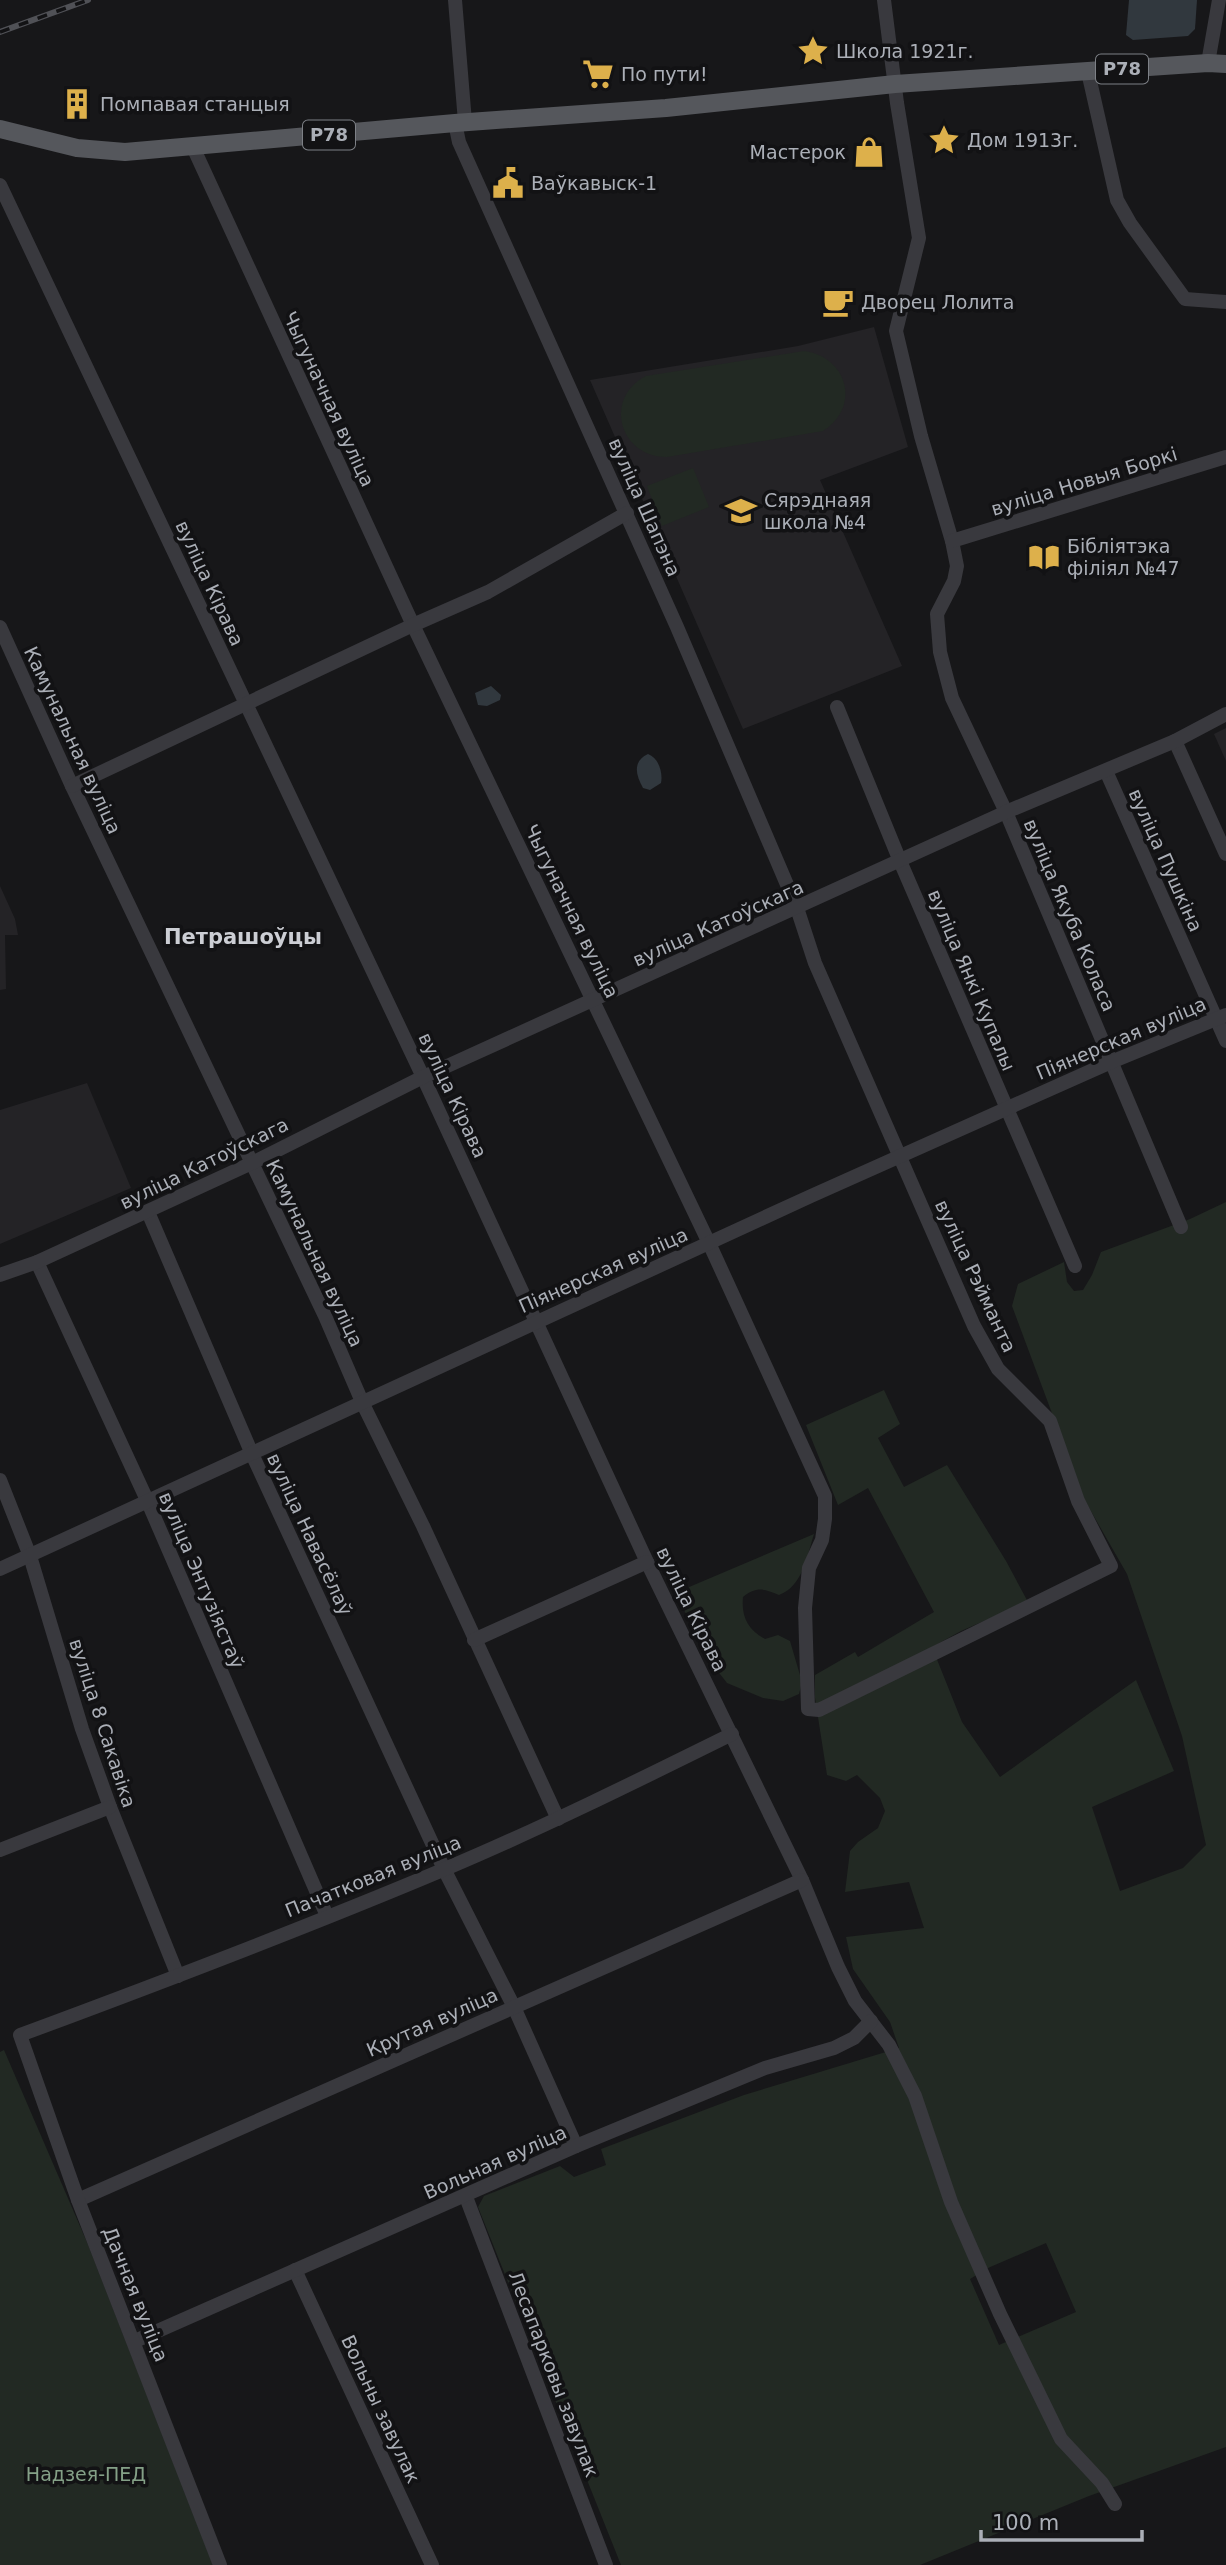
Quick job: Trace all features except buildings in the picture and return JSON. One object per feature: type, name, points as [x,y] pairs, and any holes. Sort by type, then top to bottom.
[{"type":"main road","name":"Р78","points":[[0,129],[77,148],[113,151],[192,147],[666,108],[895,84],[1226,64]]},
{"type":"street","name":"вуліца Шапэна","points":[[455,0],[459,142],[627,513],[797,908]]},
{"type":"street","points":[[884,0],[919,238],[896,331],[921,436],[952,541]]},
{"type":"street","points":[[1208,63],[1219,0]]},
{"type":"street","points":[[1088,72],[1117,200],[1130,223],[1185,299],[1226,302]]},
{"type":"street","name":"Чыгуначная вуліца","points":[[192,147],[413,625],[709,1243],[825,1496],[822,1540],[809,1568],[806,1608],[808,1709]]},
{"type":"street","name":"вуліца Кірава","points":[[0,185],[423,1077],[647,1562],[802,1880],[838,1967],[855,2001],[889,2045],[915,2096],[951,2202],[1000,2315],[1060,2439],[1102,2483],[1115,2504]]},
{"type":"street","name":"вуліца Новыя Боркі","points":[[952,541],[1226,457]]},
{"type":"street","points":[[72,786],[488,592],[627,513]]},
{"type":"street","name":"вуліца Якуба Коласа","points":[[952,541],[957,566],[954,581],[937,614],[940,652],[952,698],[1006,812],[1181,1227]]},
{"type":"street","name":"Камунальная вуліца","points":[[0,627],[72,786],[325,1316],[363,1404],[423,1526],[558,1819]]},
{"type":"street","name":"вуліца Янкі Купалы","points":[[837,707],[900,862],[1075,1266]]},
{"type":"street","name":"вуліца Катоўскага","points":[[0,1275],[37,1262],[148,1212],[423,1077],[1006,812],[1175,741],[1226,714]]},
{"type":"street","points":[[1175,741],[1226,854]]},
{"type":"street","name":"вуліца Пушкіна","points":[[1106,771],[1221,1017],[1226,1041]]},
{"type":"street","name":"вуліца Рэйманта","points":[[797,908],[815,962],[974,1326],[998,1368],[1050,1421],[1078,1501],[1111,1566],[819,1710],[808,1709]]},
{"type":"street","name":"Піянерская вуліца","points":[[0,1569],[900,1156],[1111,1062],[1221,1017]]},
{"type":"street","name":"вуліца Навасёлаў","points":[[148,1212],[252,1454],[444,1869],[514,2007],[576,2146]]},
{"type":"street","name":"вуліца Энтузіястаў","points":[[37,1262],[147,1500],[327,1916]]},
{"type":"street","name":"вуліца 8 Сакавіка","points":[[0,1480],[30,1556],[82,1729],[110,1807],[178,1976]]},
{"type":"street","points":[[474,1640],[647,1562]]},
{"type":"street","name":"Пачатковая вуліца","points":[[20,2035],[178,1976],[444,1869],[558,1819],[732,1734]]},
{"type":"street","points":[[0,1850],[110,1807]]},
{"type":"street","name":"Крутая вуліца","points":[[78,2200],[802,1880]]},
{"type":"street","name":"Вольная вуліца","points":[[135,2341],[466,2197],[576,2146],[765,2068],[834,2048],[854,2038],[871,2021]]},
{"type":"street","name":"Дачная вуліца","points":[[20,2035],[78,2200],[220,2565]]},
{"type":"street","name":"Лесапарковы завулак","points":[[466,2197],[606,2565]]},
{"type":"street","name":"Вольны завулак","points":[[295,2270],[432,2565]]},
{"type":"shaded area","points":[[1129,0],[1197,0],[1195,29],[1188,36],[1133,40],[1126,35]]},
{"type":"shaded area","name":"Сярэднаяя школа №4","points":[[874,327],[908,447],[820,480],[902,666],[743,729],[590,380],[798,346]]},
{"type":"shaded area","points":[[491,686],[501,695],[500,700],[487,706],[478,705],[475,693]]},
{"type":"shaded area","points":[[1226,728],[1226,761],[1214,734]]},
{"type":"shaded area","points":[[648,754],[657,762],[661,775],[661,783],[650,790],[643,788],[637,773],[640,760]]},
{"type":"shaded area","points":[[0,886],[15,919],[18,935],[5,935],[6,989],[0,990]]},
{"type":"shaded area","points":[[87,1083],[131,1188],[0,1244],[0,1110]]},
{"type":"green space","points":[[804,351],[819,355],[831,363],[844,384],[842,409],[835,421],[823,431],[667,457],[651,454],[637,447],[622,425],[624,398],[633,386],[646,376]]},
{"type":"green space","points":[[693,468],[709,507],[662,526],[647,486]]},
{"type":"green space","points":[[1226,1202],[1226,2447],[1089,2496],[920,2565],[621,2565],[478,2207],[484,2196],[560,2166],[574,2177],[606,2165],[601,2149],[744,2095],[899,2048],[890,2022],[853,1969],[846,1937],[924,1928],[909,1882],[845,1892],[850,1851],[878,1828],[885,1811],[880,1798],[857,1775],[846,1781],[827,1775],[815,1698],[815,1675],[855,1652],[858,1657],[934,1612],[868,1488],[838,1505],[806,1425],[884,1390],[900,1424],[878,1438],[904,1487],[947,1465],[1006,1561],[1028,1602],[961,1631],[932,1647],[962,1722],[1000,1777],[1136,1680],[1174,1771],[1092,1807],[1120,1891],[1183,1868],[1206,1845],[1182,1736],[1127,1574],[1084,1499],[1012,1306],[1018,1284],[1064,1262],[1067,1282],[1074,1291],[1083,1290],[1101,1252],[1190,1219]],"holes":[[[1046,2243],[1076,2312],[999,2345],[970,2279],[988,2268]]]},
{"type":"green space","points":[[814,1534],[803,1569],[794,1585],[779,1595],[756,1590],[743,1597],[743,1611],[754,1631],[765,1639],[778,1635],[790,1641],[802,1682],[799,1694],[783,1701],[763,1698],[727,1683],[713,1665],[675,1593]]},
{"type":"green space","name":"Надзея-ПЕД","points":[[4,2050],[89,2247],[213,2565],[0,2565],[0,2052]]},
{"type":"railway","points":[[0,32],[88,0]]},
{"type":"place","name":"Школа 1921г.","points":[[813,51]]},
{"type":"place","name":"По пути!","points":[[598,74]]},
{"type":"place","name":"Помпавая станцыя","points":[[77,104]]},
{"type":"place","name":"Дом 1913г.","points":[[944,140]]},
{"type":"place","name":"Мастерок","points":[[869,152]]},
{"type":"place","name":"Ваўкавыск-1","points":[[508,183]]},
{"type":"place","name":"Дворец Лолита","points":[[838,302]]},
{"type":"place","name":"Сярэднаяя школа №4","points":[[741,511]]},
{"type":"place","name":"Бібліятэка філіял №47","points":[[1044,557]]},
{"type":"district","name":"Петрашоўцы","points":[[243,937]]}]
